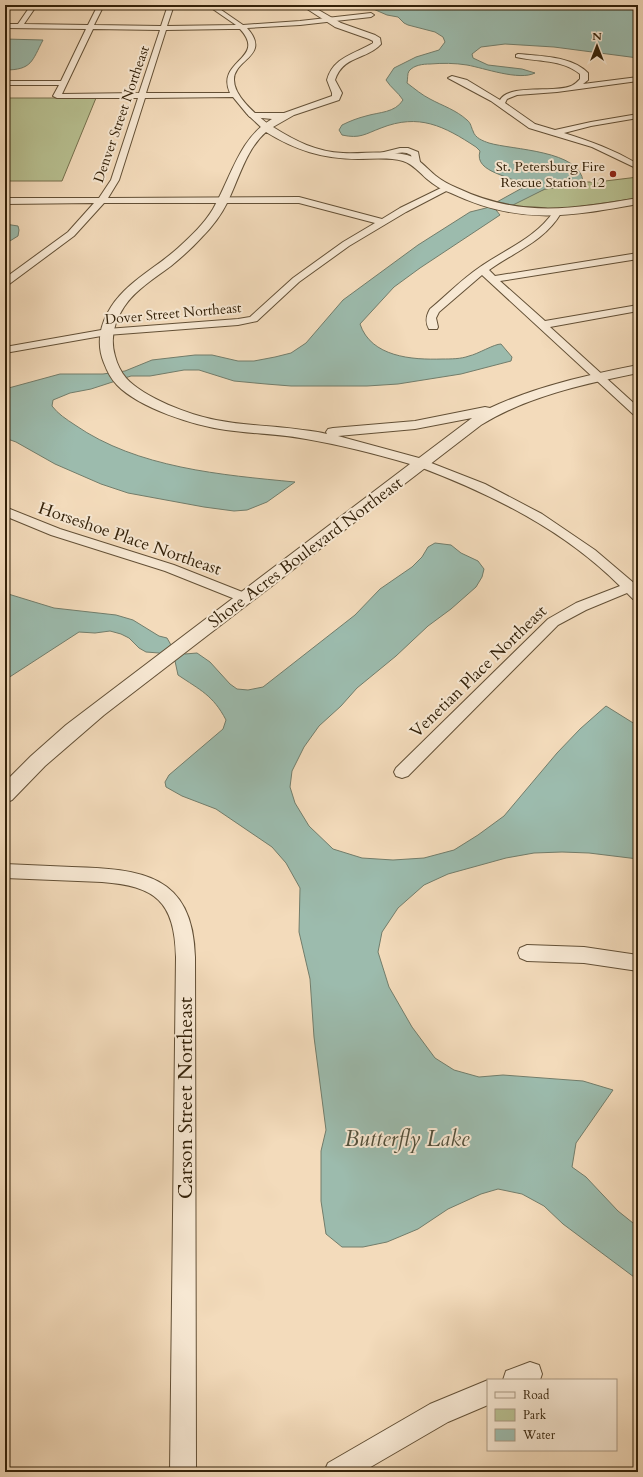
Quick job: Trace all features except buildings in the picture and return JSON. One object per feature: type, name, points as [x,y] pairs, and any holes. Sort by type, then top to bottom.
[{"type":"street","points":[[20,26],[34,5]]},
{"type":"street","points":[[101,5],[57,96],[236,95]]},
{"type":"street","points":[[171,6],[201,5]]},
{"type":"street","points":[[210,5],[241,27],[251,39],[252,46],[247,57],[232,74],[231,83],[236,95],[253,115],[266,126],[300,148],[322,154],[350,156],[383,155],[401,157],[416,162],[430,177],[464,196],[489,204],[524,212],[557,213],[638,201]]},
{"type":"street","points":[[305,5],[346,28],[372,37],[376,40],[377,44],[352,56],[336,68],[331,80],[337,93],[336,98],[284,116],[266,126],[254,141],[237,168],[224,200],[210,222],[174,257],[138,283],[121,300],[110,321],[107,332],[106,348],[112,369],[122,382],[164,407],[214,424],[303,434],[367,447],[421,463],[473,483],[521,507],[574,541],[634,592]]},
{"type":"street","name":"Denver Street Northeast","points":[[5,283],[71,234],[102,200],[115,180],[171,6]]},
{"type":"street","points":[[5,26],[91,28],[241,27],[330,20],[371,15]]},
{"type":"street","points":[[518,56],[570,65],[591,74]]},
{"type":"street","points":[[576,86],[584,80],[584,73],[581,70]]},
{"type":"street","points":[[603,77],[636,79]]},
{"type":"street","points":[[452,78],[489,88]]},
{"type":"street","points":[[502,89],[530,91],[557,90],[576,86],[636,79]]},
{"type":"street","points":[[464,82],[501,104],[532,126],[595,145],[625,159],[638,167]]},
{"type":"street","points":[[5,83],[64,83]]},
{"type":"street","points":[[501,104],[504,98],[511,94],[530,91]]},
{"type":"street","points":[[253,115],[266,117],[284,116]]},
{"type":"street","points":[[282,137],[278,124],[284,116]]},
{"type":"street","points":[[554,133],[591,124],[638,116]]},
{"type":"street","points":[[254,141],[282,137]]},
{"type":"street","points":[[625,159],[638,156]]},
{"type":"street","name":"Dover Street Northeast","points":[[5,350],[107,332],[238,322],[253,318],[276,297],[322,261],[383,222],[448,188]]},
{"type":"street","points":[[5,201],[305,201],[383,222]]},
{"type":"street","points":[[433,327],[431,318],[434,311],[482,270],[534,238],[554,220],[557,213]]},
{"type":"street","points":[[493,279],[638,256]]},
{"type":"street","points":[[482,270],[638,413]]},
{"type":"street","points":[[542,325],[638,308]]},
{"type":"street","name":"Shore Acres Boulevard Northeast","points":[[5,795],[27,770],[54,745],[97,710],[421,463],[484,417],[538,393],[598,377],[638,369]]},
{"type":"street","points":[[303,434],[375,430],[415,425],[475,414],[506,406]]},
{"type":"street","name":"Horseshoe Place Northeast","points":[[5,511],[57,532],[178,570],[245,598]]},
{"type":"street","name":"Venetian Place Northeast","points":[[402,772],[554,622],[567,613],[588,603],[634,592]]},
{"type":"street","name":"Carson Street Northeast","points":[[5,871],[116,875],[135,879],[150,884],[172,902],[178,912],[183,928],[186,984],[183,1472]]},
{"type":"street","points":[[527,953],[584,955],[638,963]]},
{"type":"street","points":[[337,1472],[439,1413],[487,1392]]},
{"type":"green space","points":[[5,98],[96,98],[62,181],[5,181]]},
{"type":"green space","points":[[638,177],[638,198],[549,211],[507,205],[545,189],[579,184],[583,182],[597,182]]},
{"type":"water","points":[[364,5],[638,5],[638,58],[554,47],[505,44],[481,47],[472,54],[473,58],[488,65],[522,69],[535,73],[520,76],[511,75],[467,65],[448,63],[419,65],[413,67],[408,72],[407,83],[418,92],[463,117],[469,122],[474,133],[480,139],[489,143],[558,157],[571,163],[579,171],[583,182],[579,184],[545,189],[513,205],[507,205],[496,210],[500,215],[394,287],[360,324],[365,335],[373,344],[383,350],[406,357],[418,359],[456,359],[473,355],[501,344],[512,357],[511,361],[461,374],[398,384],[367,386],[291,386],[266,384],[234,381],[199,370],[184,370],[150,376],[131,376],[91,389],[70,393],[53,400],[52,406],[65,418],[99,440],[125,451],[181,467],[239,476],[295,482],[267,502],[247,510],[234,511],[204,507],[128,493],[101,484],[55,464],[16,442],[5,438],[5,389],[60,374],[103,374],[125,371],[152,360],[195,355],[212,355],[238,361],[254,361],[291,353],[306,343],[343,300],[418,245],[470,212],[486,208],[524,187],[483,165],[480,159],[480,151],[476,147],[453,133],[431,124],[407,122],[381,128],[358,136],[342,135],[339,130],[342,125],[360,118],[391,110],[400,104],[403,100],[386,80],[394,68],[416,57],[439,50],[445,42],[443,37],[435,32],[408,25],[398,17],[387,15]]},
{"type":"water","points":[[5,39],[43,40],[30,63],[14,70],[5,70]]},
{"type":"water","points":[[5,224],[18,226],[19,230],[18,236],[5,244]]},
{"type":"water","name":"Butterfly Lake","points":[[435,543],[451,545],[461,553],[478,561],[484,569],[482,577],[476,587],[451,609],[428,626],[396,656],[357,688],[341,706],[319,726],[304,747],[292,771],[290,787],[295,803],[309,826],[333,849],[362,858],[393,860],[424,858],[454,850],[504,816],[557,753],[580,729],[606,706],[638,726],[638,859],[589,853],[534,853],[506,858],[448,874],[424,885],[398,908],[382,932],[378,952],[389,987],[412,1027],[435,1058],[454,1070],[479,1077],[503,1075],[583,1081],[613,1090],[576,1143],[572,1167],[586,1177],[618,1211],[638,1227],[638,1280],[563,1224],[544,1206],[522,1194],[498,1189],[481,1194],[448,1209],[418,1229],[387,1242],[363,1247],[342,1247],[326,1234],[321,1201],[321,1151],[326,1130],[314,1037],[310,979],[299,932],[300,888],[286,863],[272,847],[216,809],[182,796],[166,787],[165,782],[169,775],[223,729],[226,720],[211,699],[178,675],[175,661],[159,653],[146,652],[139,648],[129,638],[110,631],[95,633],[79,632],[5,680],[5,593],[54,608],[116,615],[133,620],[159,636],[167,638],[171,645],[185,654],[197,653],[210,662],[230,684],[237,689],[248,690],[263,687],[355,615],[380,589],[412,567],[422,557],[428,547]]},
{"type":"place","name":"St. Petersburg Fire Rescue Station 12","points":[[613,174]]}]
